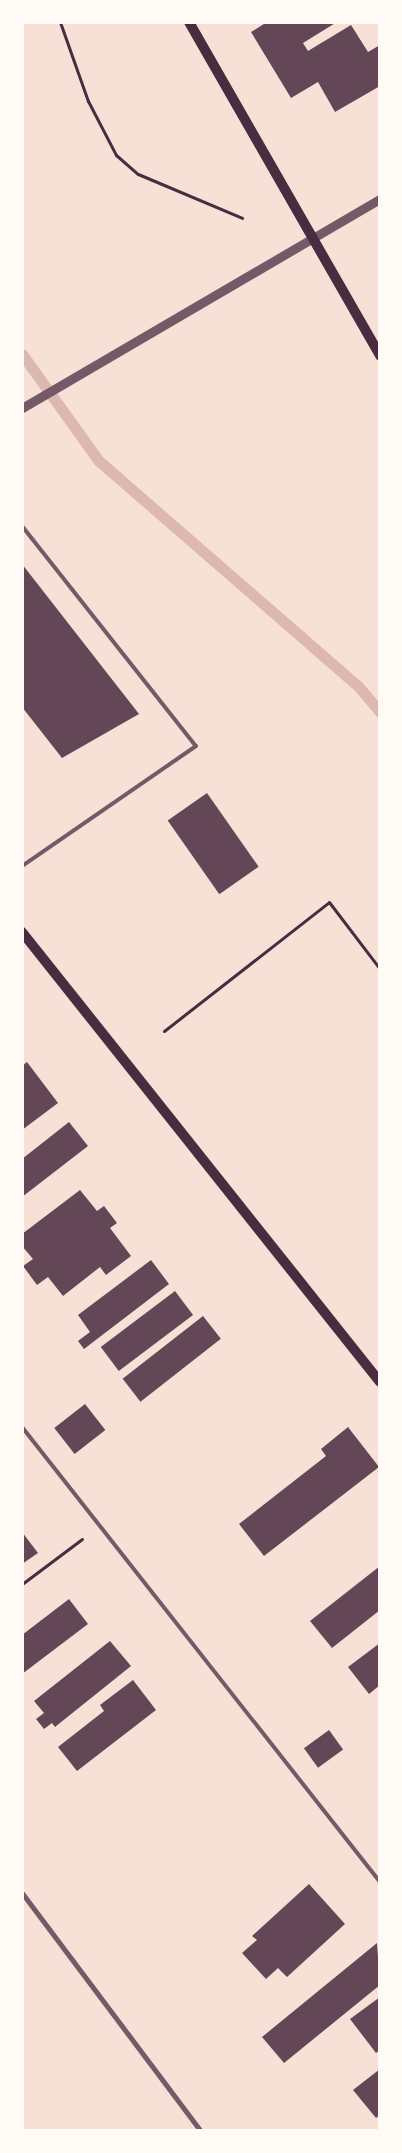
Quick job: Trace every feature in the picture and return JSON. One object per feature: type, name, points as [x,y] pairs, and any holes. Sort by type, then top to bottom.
[{"type":"main road","points":[[189,22],[380,356]]},
{"type":"main road","points":[[22,932],[380,1382]]},
{"type":"street","points":[[22,408],[380,199]]},
{"type":"street","points":[[22,1893],[200,2130]]},
{"type":"lane","points":[[22,526],[196,746],[22,866]]},
{"type":"lane","points":[[22,1427],[380,1882]]},
{"type":"path","points":[[60,22],[88,102],[116,155],[138,174],[242,218]]},
{"type":"path","points":[[164,1031],[330,902],[380,969]]},
{"type":"path","points":[[22,1584],[100,1524]]},
{"type":"building","points":[[267,22],[337,22],[303,43],[308,51],[351,25],[368,52],[380,45],[380,86],[335,112],[318,82],[291,98],[251,32]]},
{"type":"building","points":[[22,564],[139,714],[62,758],[22,707]]},
{"type":"building","points":[[207,793],[259,867],[219,894],[168,821]]},
{"type":"building","points":[[27,1062],[58,1103],[22,1130],[22,1066]]},
{"type":"building","points":[[69,1122],[88,1146],[22,1197],[22,1159]]},
{"type":"building","points":[[80,1190],[97,1211],[104,1206],[117,1223],[110,1228],[131,1256],[106,1275],[100,1267],[63,1296],[48,1277],[37,1285],[23,1266],[33,1259],[22,1246],[22,1234]]},
{"type":"building","points":[[151,1260],[169,1284],[84,1349],[78,1341],[90,1332],[78,1315]]},
{"type":"building","points":[[175,1291],[193,1315],[119,1371],[101,1347]]},
{"type":"building","points":[[203,1316],[221,1339],[140,1402],[123,1379]]},
{"type":"building","points":[[85,1404],[105,1430],[75,1454],[54,1428]]},
{"type":"building","points":[[348,1427],[379,1467],[264,1556],[239,1524],[326,1456],[321,1449]]},
{"type":"building","points":[[22,1532],[38,1553],[22,1564]]},
{"type":"building","points":[[380,1566],[380,1610],[332,1648],[310,1621]]},
{"type":"building","points":[[69,1599],[88,1624],[22,1674],[22,1635]]},
{"type":"building","points":[[110,1641],[131,1666],[55,1727],[52,1723],[44,1729],[36,1719],[44,1713],[34,1701]]},
{"type":"building","points":[[380,1643],[380,1685],[369,1694],[348,1667]]},
{"type":"building","points":[[133,1680],[156,1710],[77,1771],[58,1747],[104,1711],[100,1705]]},
{"type":"building","points":[[329,1730],[343,1749],[318,1768],[304,1748]]},
{"type":"building","points":[[309,1884],[345,1924],[287,1977],[278,1968],[266,1979],[242,1953],[257,1940],[252,1936]]},
{"type":"building","points":[[377,1943],[380,1985],[284,2063],[262,2037]]},
{"type":"building","points":[[380,1997],[380,2050],[376,2053],[350,2019]]},
{"type":"building","points":[[380,2069],[380,2115],[376,2118],[353,2090]]},
{"type":"waterway","points":[[22,354],[99,461],[359,687],[380,712]]}]
